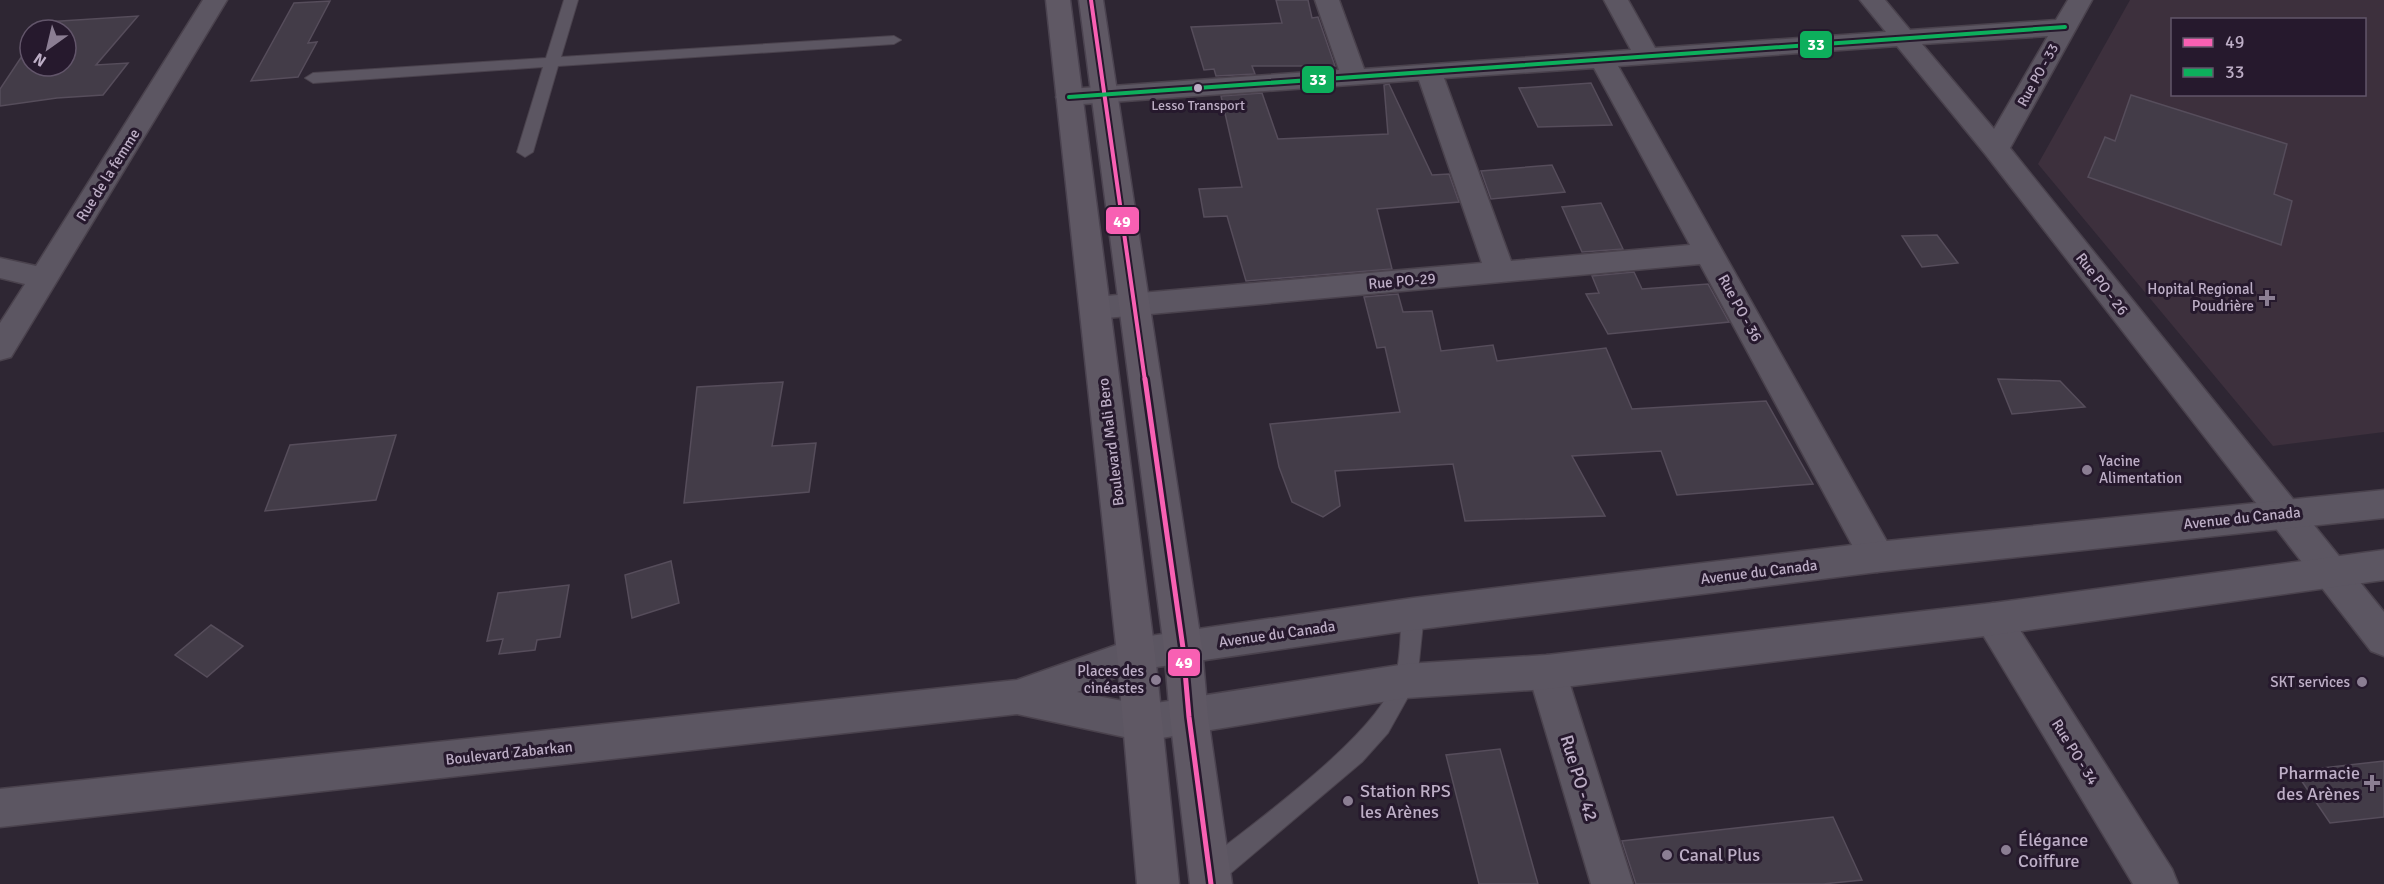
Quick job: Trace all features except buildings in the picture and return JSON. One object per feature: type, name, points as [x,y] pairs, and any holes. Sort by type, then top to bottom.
[{"type":"main road","points":[[1058,4],[1091,3],[1183,648],[1189,717],[1211,879]]},
{"type":"main road","name":"Boulevard Mali Bero","points":[[1058,4],[1136,654],[1158,884]]},
{"type":"street","name":"Rue de la femme","points":[[0,348],[215,0]]},
{"type":"street","points":[[1327,0],[1354,77]]},
{"type":"street","points":[[1616,0],[1647,57]]},
{"type":"street","name":"Rue PO - 26","points":[[1872,0],[1996,149],[2282,514],[2384,640]]},
{"type":"street","name":"Rue PO - 33","points":[[1996,149],[2080,0]]},
{"type":"street","points":[[1069,97],[2065,27]]},
{"type":"street","name":"Rue PO - 36","points":[[1602,60],[1877,557]]},
{"type":"street","points":[[1429,71],[1500,272]]},
{"type":"street","name":"Rue PO-29","points":[[1095,308],[1709,253]]},
{"type":"street","points":[[0,268],[45,278]]},
{"type":"street","name":"Avenue du Canada","points":[[1136,654],[1413,614],[1877,557],[2384,504]]},
{"type":"street","points":[[1143,723],[1406,681],[1547,672],[1993,619],[2384,565]]},
{"type":"street","name":"Rue PO - 34","points":[[1993,619],[2157,884]]},
{"type":"street","name":"Boulevard Zabarkan","points":[[0,808],[1017,697],[1136,654]]},
{"type":"street","name":"Rue PO - 42","points":[[1547,672],[1612,884]]},
{"type":"street","name":"Boulevard Zabarkan","points":[[1017,697],[1143,723]]},
{"type":"lane","points":[[525,152],[572,0]]},
{"type":"lane","points":[[313,78],[894,40]]},
{"type":"lane","points":[[1211,879],[1354,754],[1380,726],[1406,681],[1413,614]]},
{"type":"shaded area","name":"Hopital Regional Poudrière","points":[[2130,0],[2384,0],[2384,432],[2273,446],[2038,164]]},
{"type":"transit line","name":"49","points":[[1091,0],[1183,648],[1189,717],[1211,884]]},
{"type":"transit line","name":"33","points":[[1069,97],[2065,27]]},
{"type":"place","name":"Lesso Transport","points":[[1198,88]]},
{"type":"place","name":"Hopital Regional Poudrière","points":[[2267,298]]},
{"type":"place","name":"Yacine Alimentation","points":[[2087,470]]},
{"type":"place","name":"Places des cinéastes","points":[[1156,680]]},
{"type":"place","name":"SKT services","points":[[2362,682]]},
{"type":"place","name":"Pharmacie des Arènes","points":[[2372,783]]},
{"type":"place","name":"Station RPS les Arènes","points":[[1348,801]]},
{"type":"place","name":"Élégance Coiffure","points":[[2006,850]]},
{"type":"place","name":"Canal Plus","points":[[1667,855]]}]
